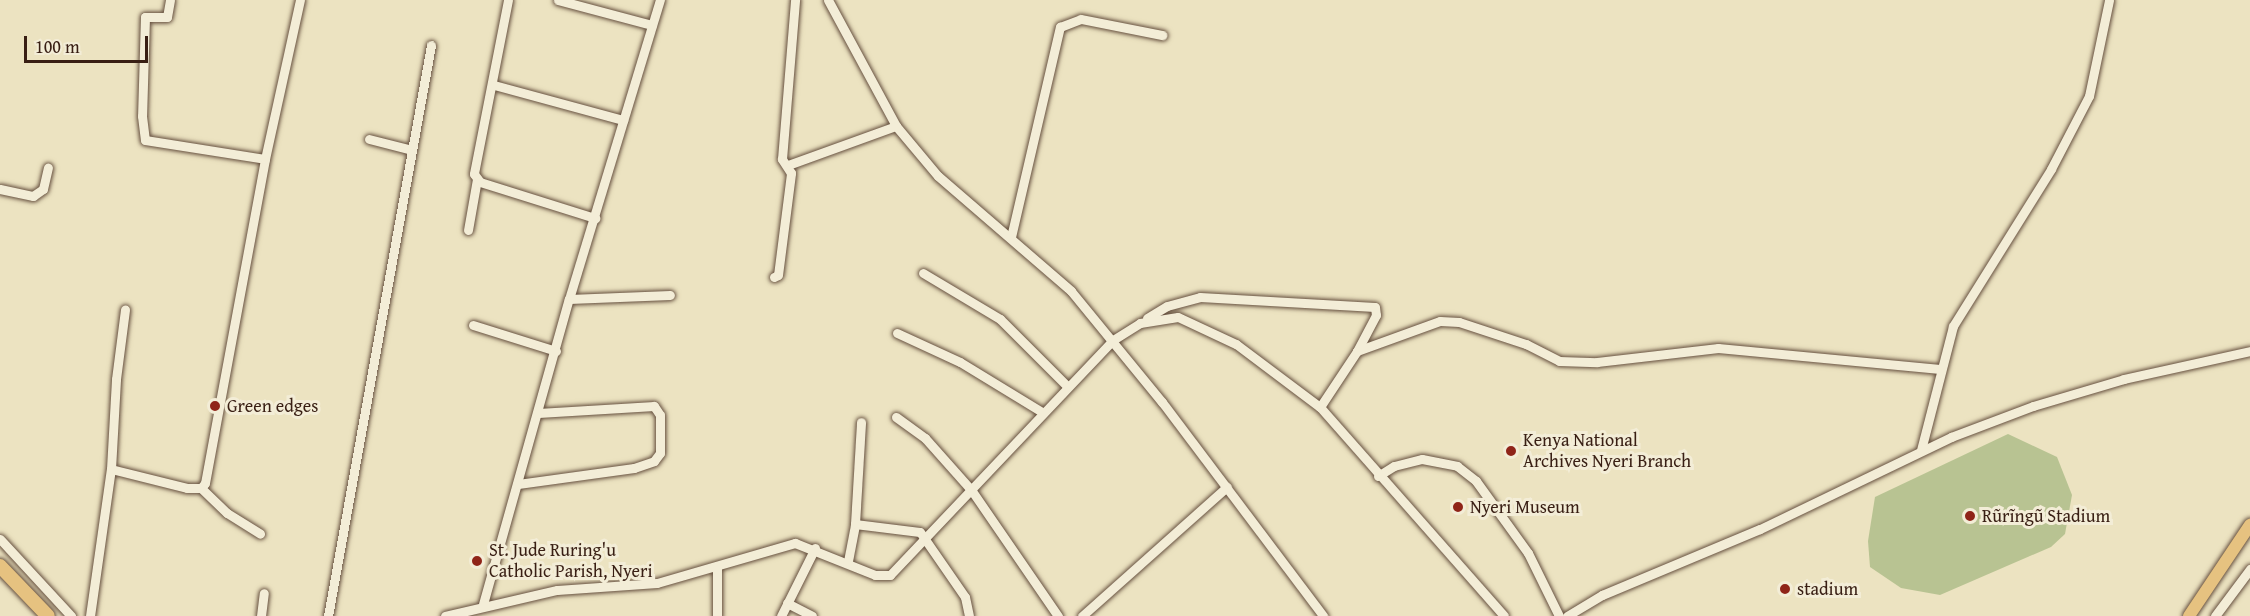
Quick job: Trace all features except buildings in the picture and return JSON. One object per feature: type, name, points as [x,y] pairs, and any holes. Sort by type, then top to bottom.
[{"type":"highway","points":[[0,566],[48,616]]},
{"type":"main road","points":[[2189,616],[2250,525]]},
{"type":"street","points":[[170,0],[167,17],[144,17],[142,117],[145,140],[265,159]]},
{"type":"street","points":[[201,488],[210,468],[265,159],[300,0]]},
{"type":"street","points":[[468,230],[477,179],[475,168],[494,86],[508,0]]},
{"type":"street","points":[[558,0],[652,25]]},
{"type":"street","points":[[483,604],[569,299],[660,0]]},
{"type":"street","points":[[774,278],[778,274],[791,173],[788,165],[782,159],[795,0]]},
{"type":"street","points":[[828,0],[896,126],[938,176],[1071,291],[1113,340],[1227,487],[1323,616]]},
{"type":"street","points":[[1922,450],[1950,334],[1973,290],[2051,169],[2083,111],[2097,73],[2109,0]]},
{"type":"street","points":[[1011,237],[1060,27],[1081,19],[1162,35]]},
{"type":"street","points":[[328,616],[431,45]]},
{"type":"street","points":[[494,86],[623,120]]},
{"type":"street","points":[[788,165],[896,126]]},
{"type":"street","points":[[369,139],[412,150]]},
{"type":"street","points":[[0,189],[33,196],[43,189],[48,168]]},
{"type":"street","points":[[477,179],[595,218]]},
{"type":"street","points":[[923,273],[999,319],[1066,385]]},
{"type":"street","points":[[569,299],[670,295]]},
{"type":"street","points":[[445,616],[466,613],[483,604],[557,590],[657,584],[795,543],[848,561],[875,575],[890,574],[972,491],[1066,385],[1113,340],[1167,306],[1200,297],[1375,307],[1376,315],[1358,351],[1320,407]]},
{"type":"street","points":[[90,616],[111,469],[116,379],[125,310]]},
{"type":"street","points":[[1140,323],[1178,317],[1194,322],[1236,344],[1320,407],[1378,476],[1504,616]]},
{"type":"street","points":[[1358,351],[1440,321],[1459,322],[1526,344],[1559,361],[1597,362],[1718,348],[1940,369]]},
{"type":"street","points":[[473,325],[556,351]]},
{"type":"street","points":[[897,333],[960,362],[1042,412]]},
{"type":"street","points":[[1567,616],[1602,595],[1760,529],[1922,450],[2033,406],[2124,379],[2250,351]]},
{"type":"street","points":[[518,484],[634,468],[654,461],[660,453],[660,415],[654,406],[538,414]]},
{"type":"street","points":[[896,417],[925,438],[972,491],[1058,616]]},
{"type":"street","points":[[848,561],[855,524],[861,422]]},
{"type":"street","points":[[1378,476],[1405,462],[1439,460],[1457,466],[1476,481],[1528,553],[1559,616]]},
{"type":"street","points":[[111,469],[201,488],[227,513],[260,534]]},
{"type":"street","points":[[1082,616],[1227,487]]},
{"type":"street","points":[[1090,616],[1227,487]]},
{"type":"street","points":[[855,524],[916,531],[925,540],[965,597],[969,616]]},
{"type":"street","points":[[0,539],[71,616]]},
{"type":"street","points":[[772,616],[782,615],[815,548]]},
{"type":"street","points":[[717,567],[717,616]]},
{"type":"street","points":[[2215,616],[2250,569]]},
{"type":"street","points":[[261,616],[264,593]]},
{"type":"street","points":[[787,603],[812,616]]},
{"type":"green space","name":"Rũrĩngũ Stadium","points":[[2008,434],[2057,457],[2072,495],[2065,534],[2051,547],[1940,595],[1901,588],[1870,567],[1868,541],[1875,497]]},
{"type":"place","name":"Green edges","points":[[215,406]]},
{"type":"place","name":"Kenya National Archives Nyeri Branch","points":[[1511,451]]},
{"type":"place","name":"Nyeri Museum","points":[[1458,507]]},
{"type":"place","name":"Rũrĩngũ Stadium","points":[[1970,516]]},
{"type":"place","name":"St. Jude Ruring'u Catholic Parish, Nyeri","points":[[477,561]]},
{"type":"place","name":"stadium","points":[[1785,589]]}]
